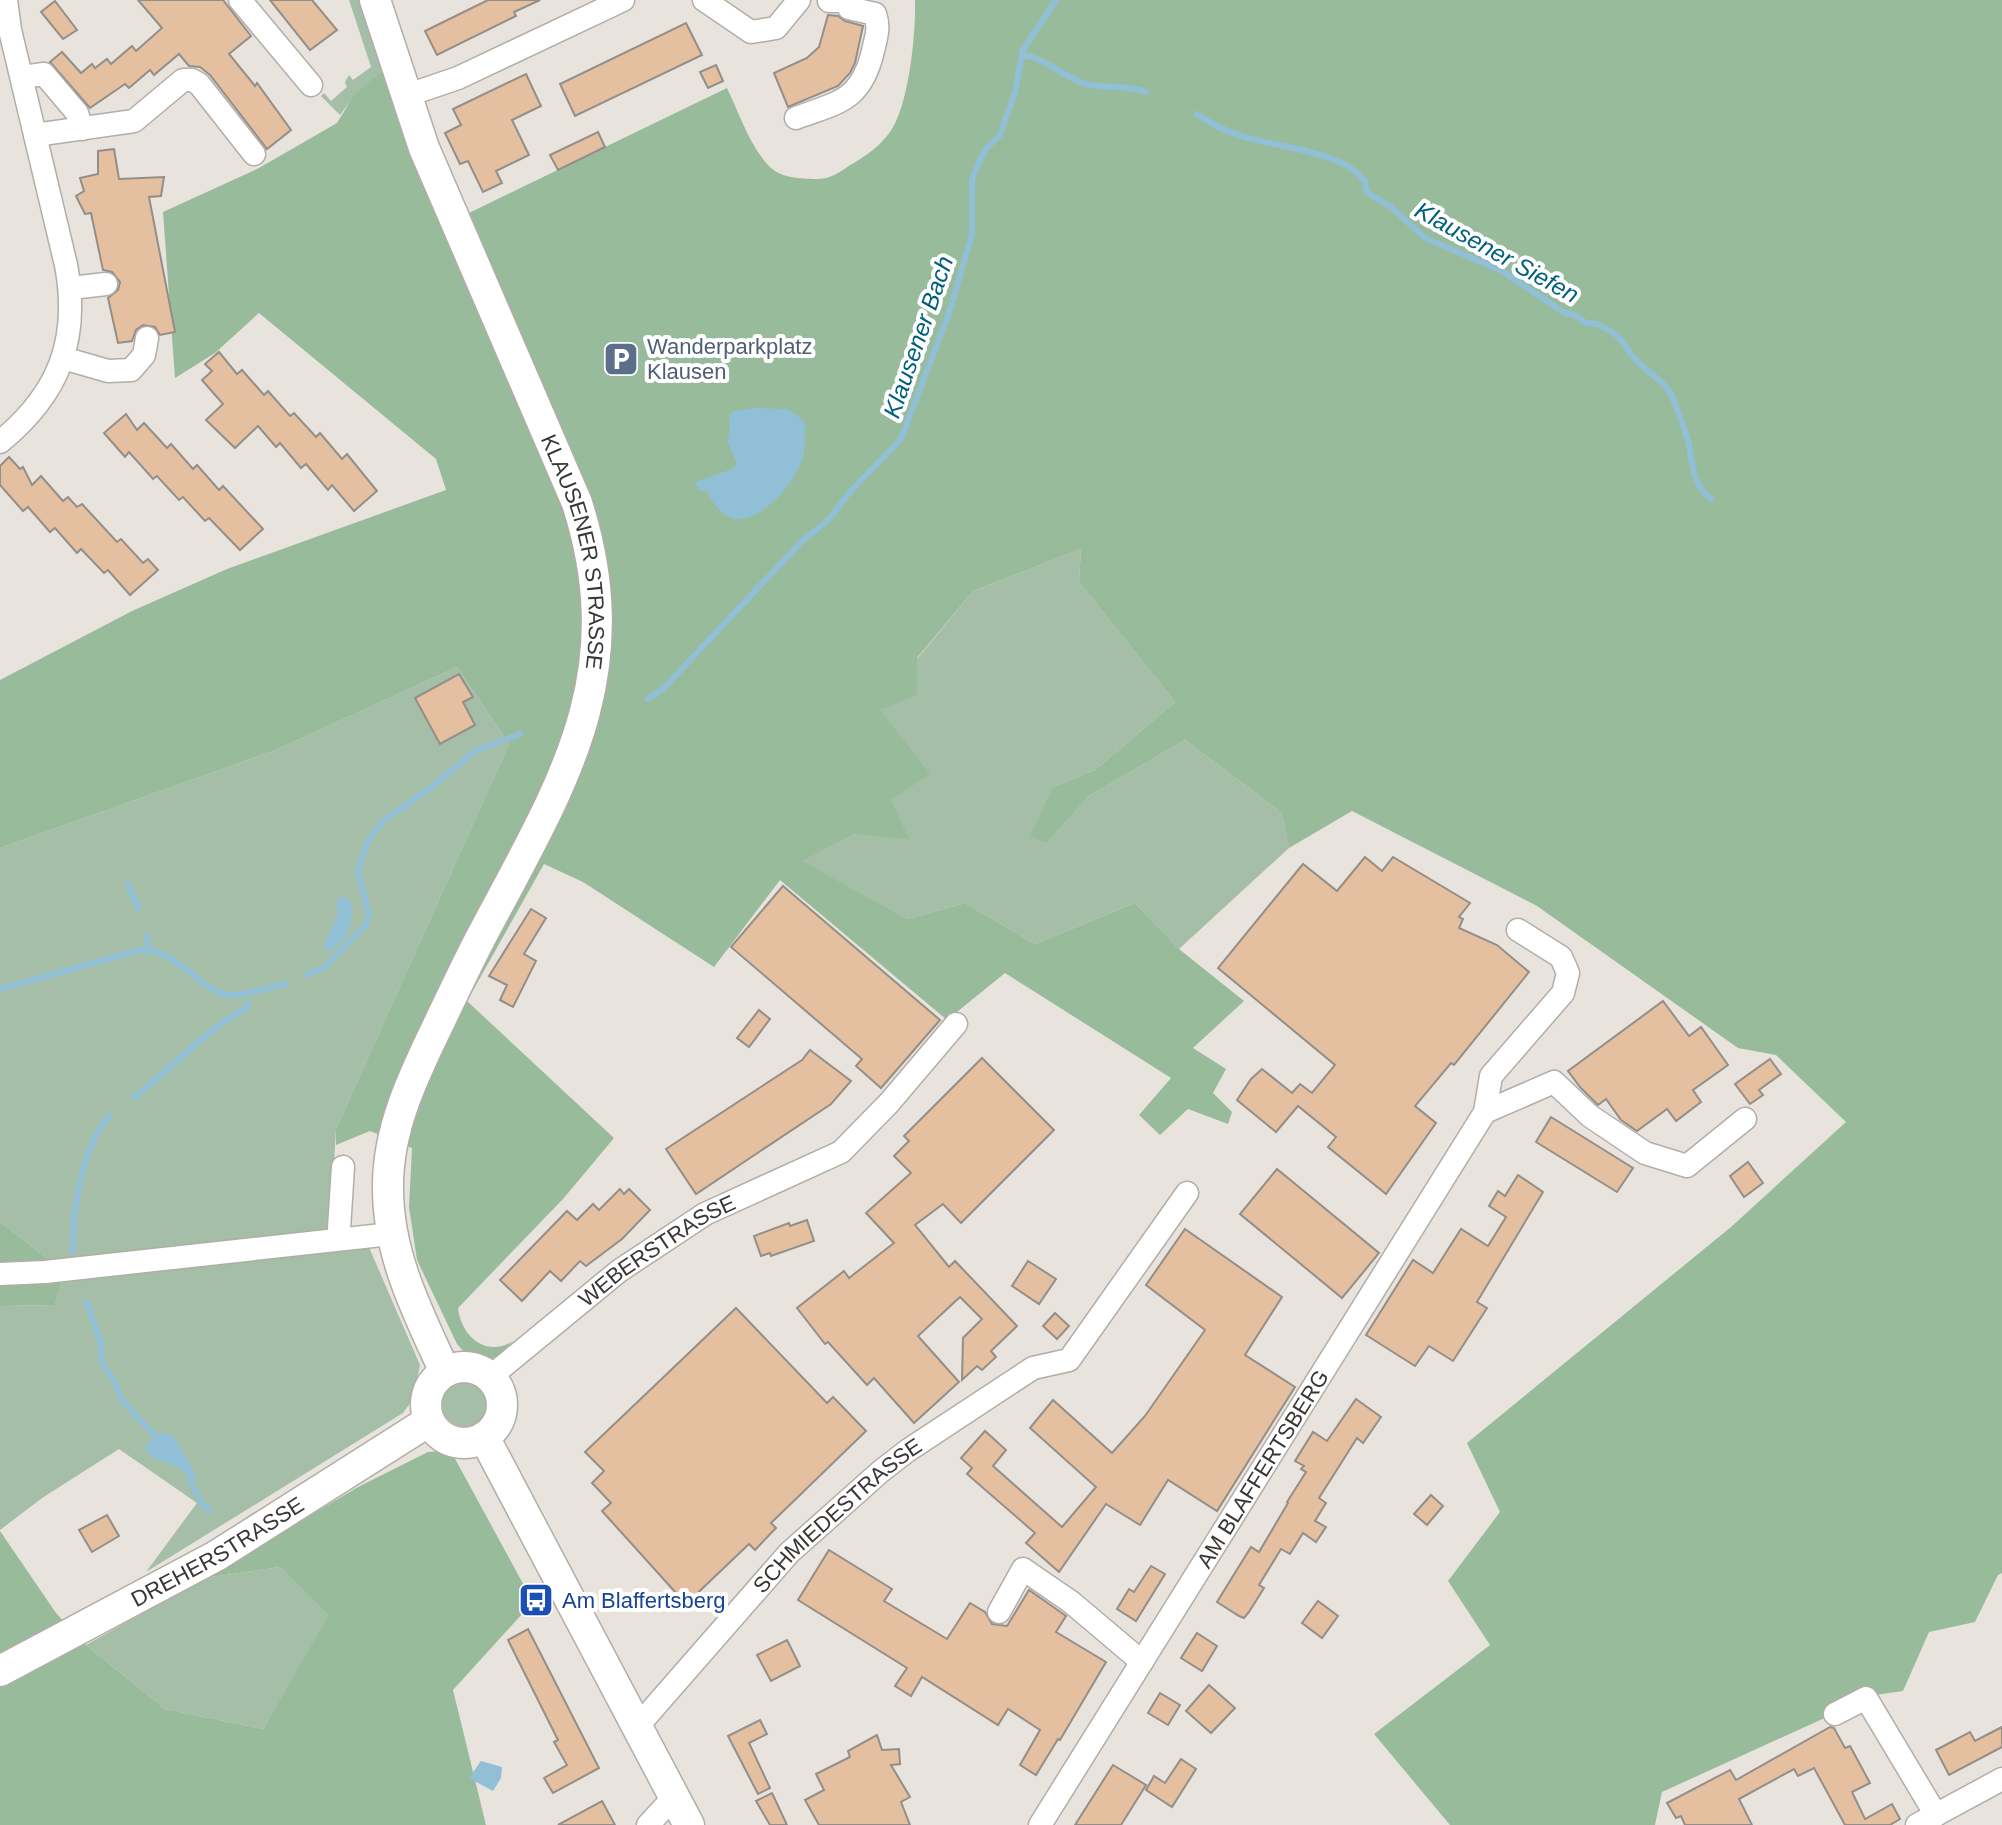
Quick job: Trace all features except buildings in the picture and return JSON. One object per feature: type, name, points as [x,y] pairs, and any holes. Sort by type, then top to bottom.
[{"type":"main road","name":"KLAUSENER STRASSE","points":[[375,0],[405,96],[486,297],[540,412],[577,503],[591,555],[595,586],[597,649],[582,729],[538,834],[478,942],[408,1087],[390,1152],[388,1188],[391,1234],[417,1312],[445,1372]]},
{"type":"main road","points":[[468,1367],[490,1377],[502,1404],[497,1423],[484,1437],[459,1443],[436,1432],[429,1421],[426,1399],[429,1388],[445,1372],[468,1367]]},
{"type":"main road","name":"DREHERSTRASSE","points":[[5,1663],[216,1556],[429,1421]]},
{"type":"main road","points":[[484,1437],[689,1825]]},
{"type":"street","points":[[0,442],[46,395],[63,358],[71,317],[71,288],[6,0]]},
{"type":"street","points":[[240,0],[311,85]]},
{"type":"street","points":[[405,96],[458,78],[623,0]]},
{"type":"street","points":[[704,0],[751,32],[776,28],[799,0]]},
{"type":"street","points":[[796,118],[842,101],[860,86],[867,74],[879,26],[875,14],[849,8],[847,1],[829,1]]},
{"type":"street","points":[[22,77],[44,74],[77,113],[82,129]]},
{"type":"street","points":[[35,135],[134,121],[183,80],[192,80],[199,84],[254,154]]},
{"type":"street","points":[[71,288],[106,284]]},
{"type":"street","points":[[63,358],[108,371],[131,370],[144,355],[147,338]]},
{"type":"street","points":[[1485,1112],[1491,1076],[1563,993],[1568,973],[1561,957],[1518,930]]},
{"type":"street","name":"WEBERSTRASSE","points":[[490,1377],[619,1271],[705,1214],[841,1152],[889,1103],[956,1024]]},
{"type":"street","points":[[1485,1112],[1554,1082],[1590,1116],[1645,1153],[1687,1166],[1745,1119]]},
{"type":"street","name":"AM BLAFFERTSBERG","points":[[1040,1825],[1485,1112]]},
{"type":"street","points":[[342,1239],[339,1229],[343,1167]]},
{"type":"street","name":"SCHMIEDESTRASSE","points":[[637,1727],[789,1553],[907,1451],[1033,1368],[1069,1360],[1187,1193]]},
{"type":"street","points":[[0,1274],[45,1272],[391,1234]]},
{"type":"street","points":[[999,1612],[1023,1569],[1071,1602],[1142,1662]]},
{"type":"street","points":[[1835,1714],[1866,1698],[1926,1820],[2002,1779]]},
{"type":"street","points":[[648,1825],[674,1797]]},
{"type":"green space","points":[[349,0],[361,0],[383,70],[355,95],[340,115],[321,96],[324,93],[331,101],[347,87],[345,82],[349,75],[353,80],[371,67]]},
{"type":"green space","points":[[915,0],[2002,0],[2002,1573],[1998,1575],[1975,1622],[1929,1632],[1903,1691],[1875,1695],[1662,1792],[1655,1825],[1450,1825],[1374,1734],[1490,1645],[1448,1581],[1500,1512],[1467,1443],[1731,1227],[1846,1122],[1776,1055],[1738,1048],[1537,906],[1352,811],[1289,848],[1281,812],[1185,740],[1089,796],[1047,843],[1030,836],[1053,787],[1095,770],[1175,702],[1079,582],[1081,549],[973,591],[917,658],[917,695],[880,710],[930,774],[891,800],[909,839],[855,834],[802,861],[908,919],[965,903],[1035,944],[1135,903],[1179,949],[1244,1001],[1193,1048],[1226,1069],[1213,1093],[1232,1112],[1228,1124],[1188,1109],[1160,1135],[1139,1115],[1171,1078],[1005,973],[947,1020],[780,880],[714,967],[583,882],[544,864],[467,1001],[614,1138],[563,1199],[458,1308],[464,1327],[476,1341],[493,1347],[513,1341],[497,1357],[484,1360],[465,1353],[457,1344],[417,1260],[409,1207],[412,1148],[370,1131],[336,1145],[336,1129],[509,744],[457,667],[276,750],[0,848],[0,680],[132,611],[227,569],[446,490],[436,459],[259,313],[215,353],[175,378],[163,212],[259,168],[337,123],[354,95],[383,70],[443,230],[471,212],[727,88],[750,138],[761,157],[773,169],[794,178],[829,177],[872,150],[886,137],[897,120],[910,69]]},
{"type":"green space","points":[[1081,549],[1079,582],[1175,702],[1095,770],[1053,787],[1047,843],[1089,796],[1185,740],[1281,812],[1289,848],[1179,949],[1135,903],[1035,944],[965,903],[908,919],[801,861],[855,834],[891,799],[880,710],[973,591]]},
{"type":"green space","points":[[457,667],[509,744],[336,1129],[330,1234],[368,1245],[420,1365],[413,1399],[403,1413],[146,1572],[197,1503],[119,1449],[42,1498],[0,1530],[0,1306],[55,1305],[65,1272],[0,1222],[0,848],[276,750]]},
{"type":"green space","points":[[0,1222],[65,1272],[55,1305],[0,1306]]},
{"type":"green space","points":[[465,1381],[481,1388],[488,1404],[481,1420],[465,1427],[449,1420],[442,1404],[449,1388]]},
{"type":"green space","points":[[440,1451],[453,1455],[533,1602],[453,1690],[486,1825],[0,1825],[0,1531],[56,1613],[86,1645],[165,1709],[263,1729],[329,1615],[280,1567],[205,1578],[358,1487],[428,1452]]},
{"type":"green space","points":[[280,1567],[330,1615],[263,1729],[165,1709],[86,1645],[205,1578]]},
{"type":"water","points":[[754,408],[788,409],[804,421],[805,449],[794,476],[774,501],[762,511],[737,519],[722,513],[706,491],[698,490],[695,482],[732,469],[737,464],[727,440],[729,415]]},
{"type":"water","points":[[342,896],[351,901],[352,916],[348,931],[339,944],[326,952],[324,945],[337,917],[337,901]]},
{"type":"water","points":[[160,1433],[172,1435],[175,1439],[197,1476],[193,1481],[178,1467],[154,1458],[147,1451],[145,1446]]},
{"type":"water","points":[[481,1761],[502,1767],[501,1778],[493,1791],[469,1778]]},
{"type":"waterway","name":"Klausener Bach","points":[[647,699],[663,689],[801,542],[830,518],[849,493],[901,439],[950,310],[972,234],[972,180],[986,149],[1000,135],[1015,92],[1023,50],[1056,0]]},
{"type":"waterway","name":"Klausener Siefen","points":[[1022,55],[1040,60],[1082,82],[1146,92]]},
{"type":"waterway","name":"Klausener Siefen","points":[[1197,114],[1231,132],[1343,163],[1365,181],[1366,192],[1391,207],[1425,238],[1502,271],[1563,312],[1611,331],[1669,391],[1688,440],[1695,477],[1711,499]]},
{"type":"waterway","name":"Klausener Bach","points":[[306,975],[324,968],[366,925],[369,916],[358,870],[368,841],[384,820],[429,789],[475,751],[520,734]]},
{"type":"waterway","points":[[128,884],[138,908]]},
{"type":"waterway","points":[[146,935],[150,950]]},
{"type":"waterway","name":"Klausener Bach","points":[[0,989],[140,950],[167,956],[207,986],[229,995],[285,984]]},
{"type":"waterway","points":[[134,1097],[202,1039],[245,1009],[248,1003]]},
{"type":"waterway","points":[[73,1251],[74,1217],[81,1179],[92,1144],[110,1115]]},
{"type":"waterway","points":[[87,1302],[101,1344],[102,1363],[114,1380],[121,1399],[155,1436]]},
{"type":"waterway","points":[[190,1480],[202,1504],[209,1510]]},
{"type":"place","name":"Wanderparkplatz Klausen","points":[[621,359]]},
{"type":"place","name":"Am Blaffertsberg","points":[[536,1600]]}]
